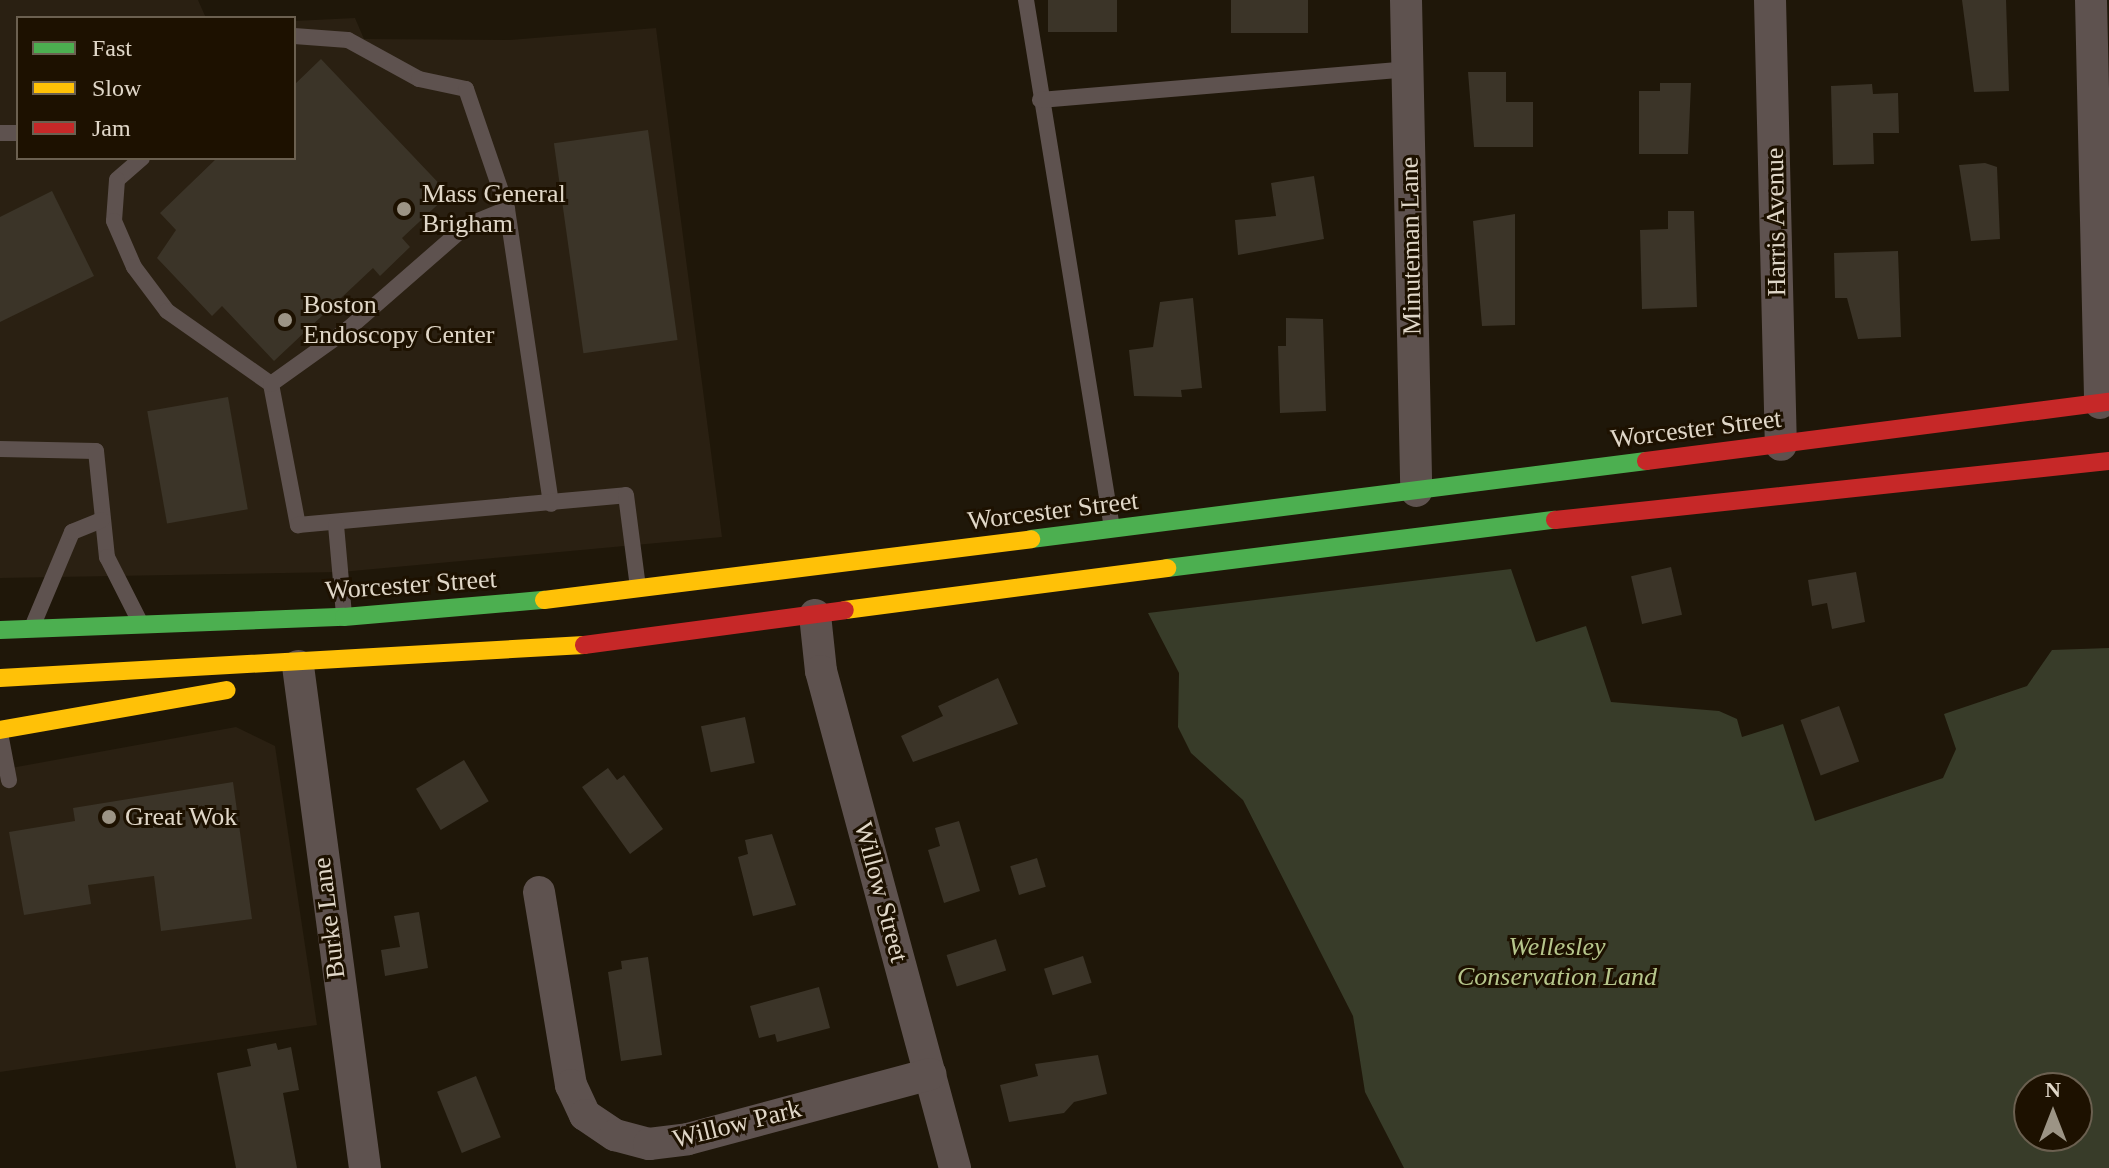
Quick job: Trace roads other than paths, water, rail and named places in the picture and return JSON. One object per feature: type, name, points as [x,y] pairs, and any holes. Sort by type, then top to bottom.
[{"type":"highway","name":"Worcester Street","points":[[0,630],[344,617],[639,590],[2105,403]]},
{"type":"highway","points":[[0,678],[298,666],[561,647],[1428,533],[2109,461]]},
{"type":"highway","points":[[0,732],[207,697],[298,666]]},
{"type":"street","name":"Minuteman Lane","points":[[1406,0],[1416,491]]},
{"type":"street","name":"Harris Avenue","points":[[1770,0],[1781,445]]},
{"type":"street","points":[[2091,0],[2105,403]]},
{"type":"street","name":"Willow Street","points":[[815,615],[821,671],[955,1168]]},
{"type":"street","name":"Burke Lane","points":[[298,666],[365,1168]]},
{"type":"street","name":"Willow Park","points":[[539,892],[571,1085],[585,1115],[615,1135],[649,1144],[688,1139],[930,1074]]},
{"type":"lane","points":[[1026,0],[1040,100],[1113,529]]},
{"type":"lane","points":[[296,36],[348,40],[419,79],[466,89],[507,209],[551,504]]},
{"type":"lane","points":[[1040,100],[1407,69]]},
{"type":"lane","points":[[140,160],[112,192],[112,216],[134,267],[180,322],[271,384],[294,520],[305,527],[336,525],[626,495],[639,590]]},
{"type":"lane","points":[[271,384],[348,329],[466,226],[507,209]]},
{"type":"lane","points":[[0,449],[96,451],[102,520],[113,576],[142,625]]},
{"type":"lane","points":[[31,629],[55,587],[72,532],[102,520]]},
{"type":"lane","points":[[336,525],[344,617]]},
{"type":"lane","points":[[0,732],[9,780]]},
{"type":"place","name":"Mass General Brigham","points":[[404,209]]},
{"type":"place","name":"Boston Endoscopy Center","points":[[285,320]]},
{"type":"place","name":"Great Wok","points":[[109,817]]},
{"type":"park label","name":"Wellesley Conservation Land","points":[[1557,962]]}]
